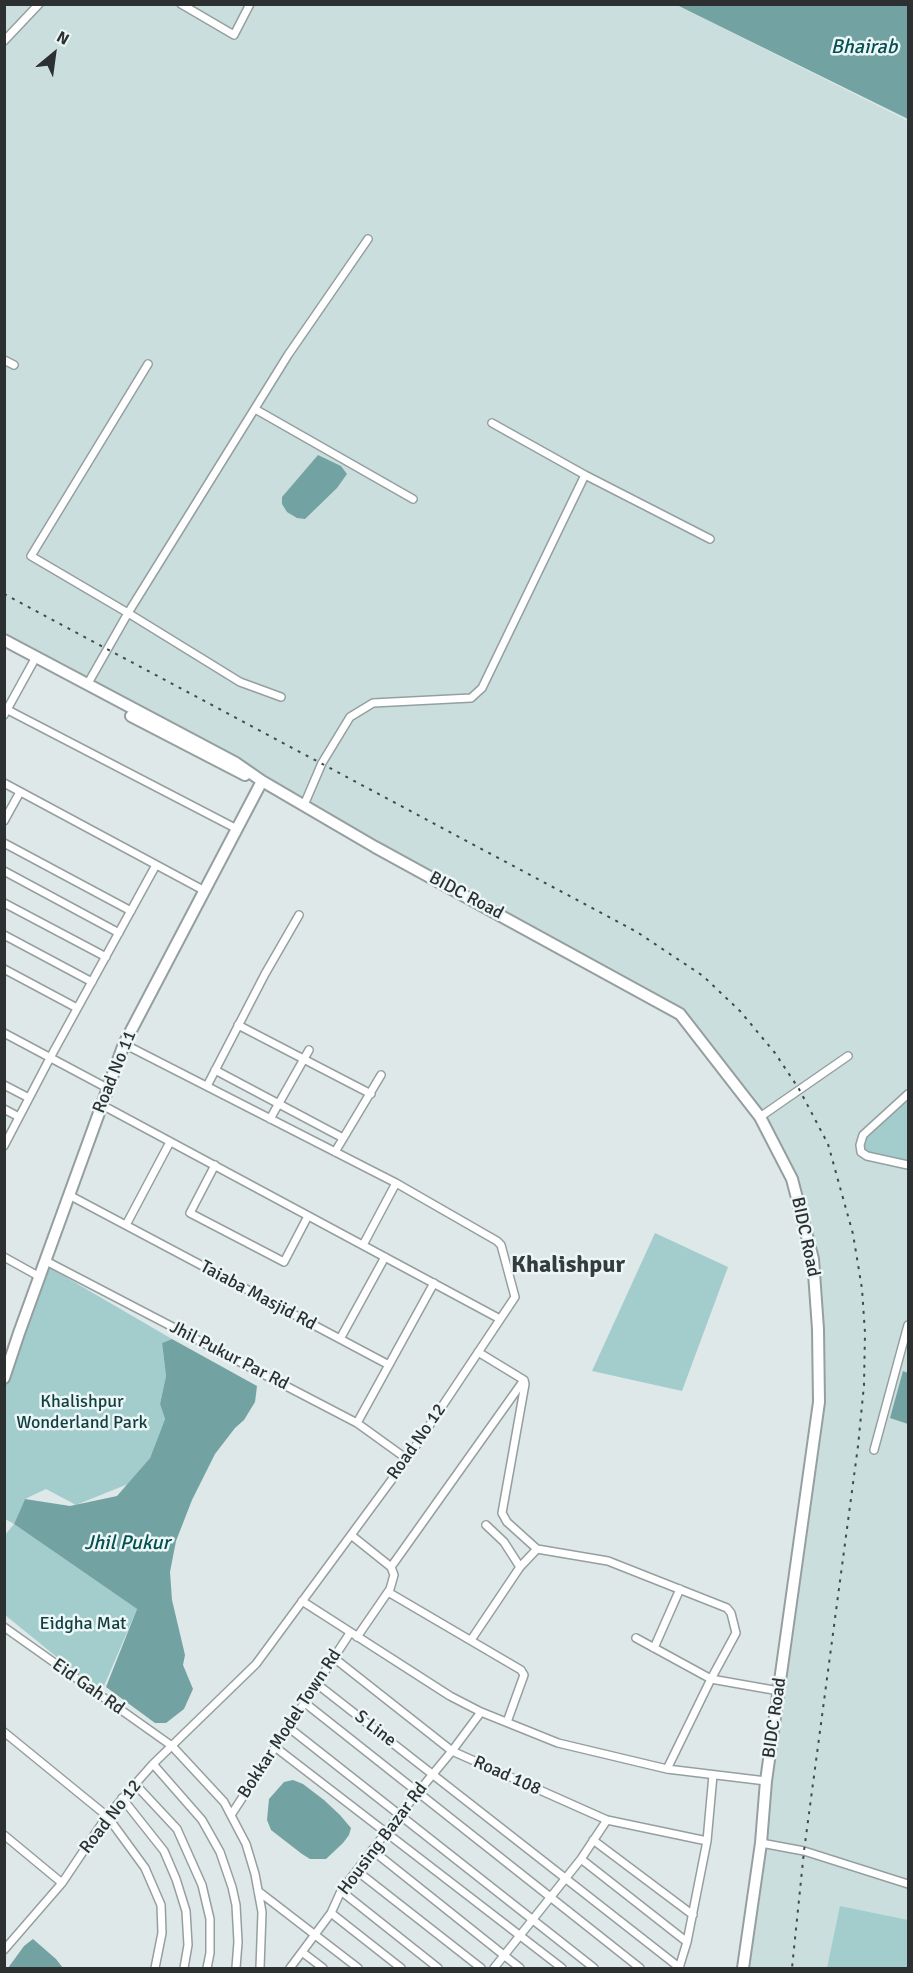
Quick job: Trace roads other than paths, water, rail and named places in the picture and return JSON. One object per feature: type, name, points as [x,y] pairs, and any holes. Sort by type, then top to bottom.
[{"type":"main road","name":"BIDC Road","points":[[4,640],[34,660],[224,766],[262,781]]},
{"type":"main road","name":"BIDC Road","points":[[4,648],[87,685],[236,764],[375,847],[680,1014],[760,1118],[792,1179],[813,1259],[818,1329],[819,1402],[766,1781],[761,1843],[743,1968]]},
{"type":"main road","name":"Road No 11","points":[[4,1378],[7,1362],[124,1044],[262,781]]},
{"type":"street","points":[[4,41],[39,4]]},
{"type":"street","points":[[181,4],[234,35],[250,4]]},
{"type":"street","points":[[87,685],[128,613],[288,355],[368,239]]},
{"type":"street","points":[[4,360],[14,365]]},
{"type":"street","points":[[148,364],[31,556],[240,682],[281,697]]},
{"type":"street","points":[[255,409],[413,499]]},
{"type":"street","points":[[492,423],[585,475],[710,539]]},
{"type":"street","points":[[304,805],[322,763],[350,717],[373,703],[471,698],[482,688],[585,475]]},
{"type":"street","points":[[34,660],[5,710],[237,829]]},
{"type":"street","points":[[4,783],[204,890]]},
{"type":"street","points":[[4,821],[20,792]]},
{"type":"street","points":[[4,843],[131,911]]},
{"type":"street","points":[[4,1146],[7,1136],[20,1117],[156,865]]},
{"type":"street","points":[[4,871],[119,933]]},
{"type":"street","points":[[4,903],[106,957]]},
{"type":"street","points":[[207,1086],[299,915]]},
{"type":"street","points":[[4,935],[92,981]]},
{"type":"street","points":[[4,969],[77,1008]]},
{"type":"street","points":[[238,1025],[371,1094]]},
{"type":"street","points":[[4,1033],[109,1089]]},
{"type":"street","name":"Road No 12","points":[[4,1950],[62,1883],[107,1816],[122,1798],[153,1764],[256,1664],[406,1459],[515,1297],[501,1245],[497,1241],[396,1184],[124,1044]]},
{"type":"street","points":[[270,1119],[309,1050]]},
{"type":"street","points":[[760,1118],[848,1056]]},
{"type":"street","points":[[215,1070],[344,1138]]},
{"type":"street","points":[[335,1152],[381,1076]]},
{"type":"street","points":[[4,1085],[29,1098]]},
{"type":"street","points":[[909,1094],[863,1135],[860,1145],[863,1154],[909,1165]]},
{"type":"street","points":[[102,1105],[500,1319]]},
{"type":"street","points":[[4,1109],[20,1117]]},
{"type":"street","points":[[126,1225],[170,1142]]},
{"type":"street","points":[[215,1166],[190,1213],[284,1262],[308,1216]]},
{"type":"street","points":[[363,1245],[396,1184]]},
{"type":"street","name":"Taiaba Masjid Rd","points":[[69,1195],[389,1365]]},
{"type":"street","points":[[4,1257],[40,1277]]},
{"type":"street","points":[[340,1339],[385,1257]]},
{"type":"street","name":"Jhil Pukur Par Rd","points":[[46,1261],[357,1423],[406,1459]]},
{"type":"street","points":[[357,1423],[434,1283]]},
{"type":"street","points":[[874,1450],[909,1325]]},
{"type":"street","points":[[478,1352],[524,1380]]},
{"type":"street","points":[[524,1380],[502,1513],[507,1522],[537,1549],[608,1561],[727,1608],[731,1612],[736,1633],[667,1769]]},
{"type":"street","points":[[391,1566],[524,1380]]},
{"type":"street","points":[[486,1525],[504,1542],[520,1567]]},
{"type":"street","points":[[351,1535],[391,1566],[394,1575],[388,1592],[521,1670],[524,1675],[507,1722]]},
{"type":"street","points":[[471,1640],[520,1567],[537,1549]]},
{"type":"street","points":[[654,1648],[680,1589]]},
{"type":"street","name":"Bokkar Model Town Rd","points":[[231,1815],[334,1658],[388,1592]]},
{"type":"street","points":[[303,1601],[450,1696],[481,1712],[558,1743],[667,1769],[766,1781]]},
{"type":"street","name":"Eid Gah Rd","points":[[4,1627],[172,1746],[224,1802],[246,1844],[258,1891],[262,1912],[260,1968]]},
{"type":"street","points":[[636,1638],[711,1679],[779,1691]]},
{"type":"street","name":"Road 108","points":[[334,1658],[452,1751],[607,1820],[707,1841]]},
{"type":"street","name":"S Line","points":[[317,1683],[680,1968]]},
{"type":"street","points":[[305,1703],[640,1968]]},
{"type":"street","name":"Housing Bazar Rd","points":[[290,1968],[331,1913],[340,1891],[481,1712]]},
{"type":"street","points":[[288,1727],[594,1968]]},
{"type":"street","points":[[4,1732],[107,1816],[145,1868],[161,1905],[162,1933],[155,1968]]},
{"type":"street","points":[[275,1747],[562,1968]]},
{"type":"street","points":[[153,1764],[202,1820],[220,1852],[236,1905],[238,1942],[236,1968]]},
{"type":"street","points":[[680,1968],[707,1841],[713,1775]]},
{"type":"street","points":[[135,1784],[177,1829],[202,1885],[210,1919],[210,1953],[207,1968]]},
{"type":"street","points":[[122,1798],[164,1851],[176,1879],[186,1911],[188,1945],[184,1968]]},
{"type":"street","points":[[494,1968],[566,1878],[607,1820]]},
{"type":"street","points":[[4,1835],[62,1883]]},
{"type":"street","points":[[593,1840],[693,1915]]},
{"type":"street","points":[[761,1843],[804,1851],[909,1884]]},
{"type":"street","points":[[372,1850],[520,1968]]},
{"type":"street","points":[[580,1859],[687,1942]]},
{"type":"street","points":[[357,1870],[481,1968]]},
{"type":"street","points":[[258,1891],[358,1968]]},
{"type":"street","points":[[340,1891],[438,1968]]},
{"type":"street","points":[[331,1913],[401,1968]]},
{"type":"street","points":[[302,1952],[324,1968]]},
{"type":"water","name":"Bhairab","points":[[677,5],[908,5],[908,119],[687,10]]},
{"type":"water","points":[[318,455],[341,466],[347,474],[337,488],[305,519],[297,518],[287,512],[282,504],[282,497]]},
{"type":"water","name":"Jhil Pukur","points":[[172,1339],[257,1386],[255,1402],[244,1420],[215,1454],[192,1500],[176,1541],[170,1572],[172,1600],[185,1655],[183,1665],[193,1689],[184,1709],[166,1723],[155,1723],[106,1687],[137,1609],[14,1524],[25,1499],[70,1506],[117,1496],[150,1458],[165,1419],[160,1404],[166,1376],[162,1343]]},
{"type":"water","points":[[903,1371],[908,1373],[908,1424],[890,1418]]},
{"type":"water","points":[[293,1780],[303,1784],[324,1800],[351,1828],[343,1843],[326,1859],[310,1859],[271,1830],[267,1820],[269,1799],[284,1782]]},
{"type":"water","points":[[33,1939],[63,1968],[8,1968],[24,1946]]},
{"type":"railway","points":[[4,594],[637,932],[703,976],[740,1011],[775,1053],[799,1089],[828,1144],[853,1234],[862,1289],[865,1333],[864,1385],[858,1446],[804,1851],[792,1968]]},
{"type":"district","name":"Khalishpur","points":[[568,1266]]},
{"type":"park label","name":"Khalishpur Wonderland Park","points":[[82,1412]]},
{"type":"park label","name":"Eidgha Mat","points":[[83,1624]]}]
